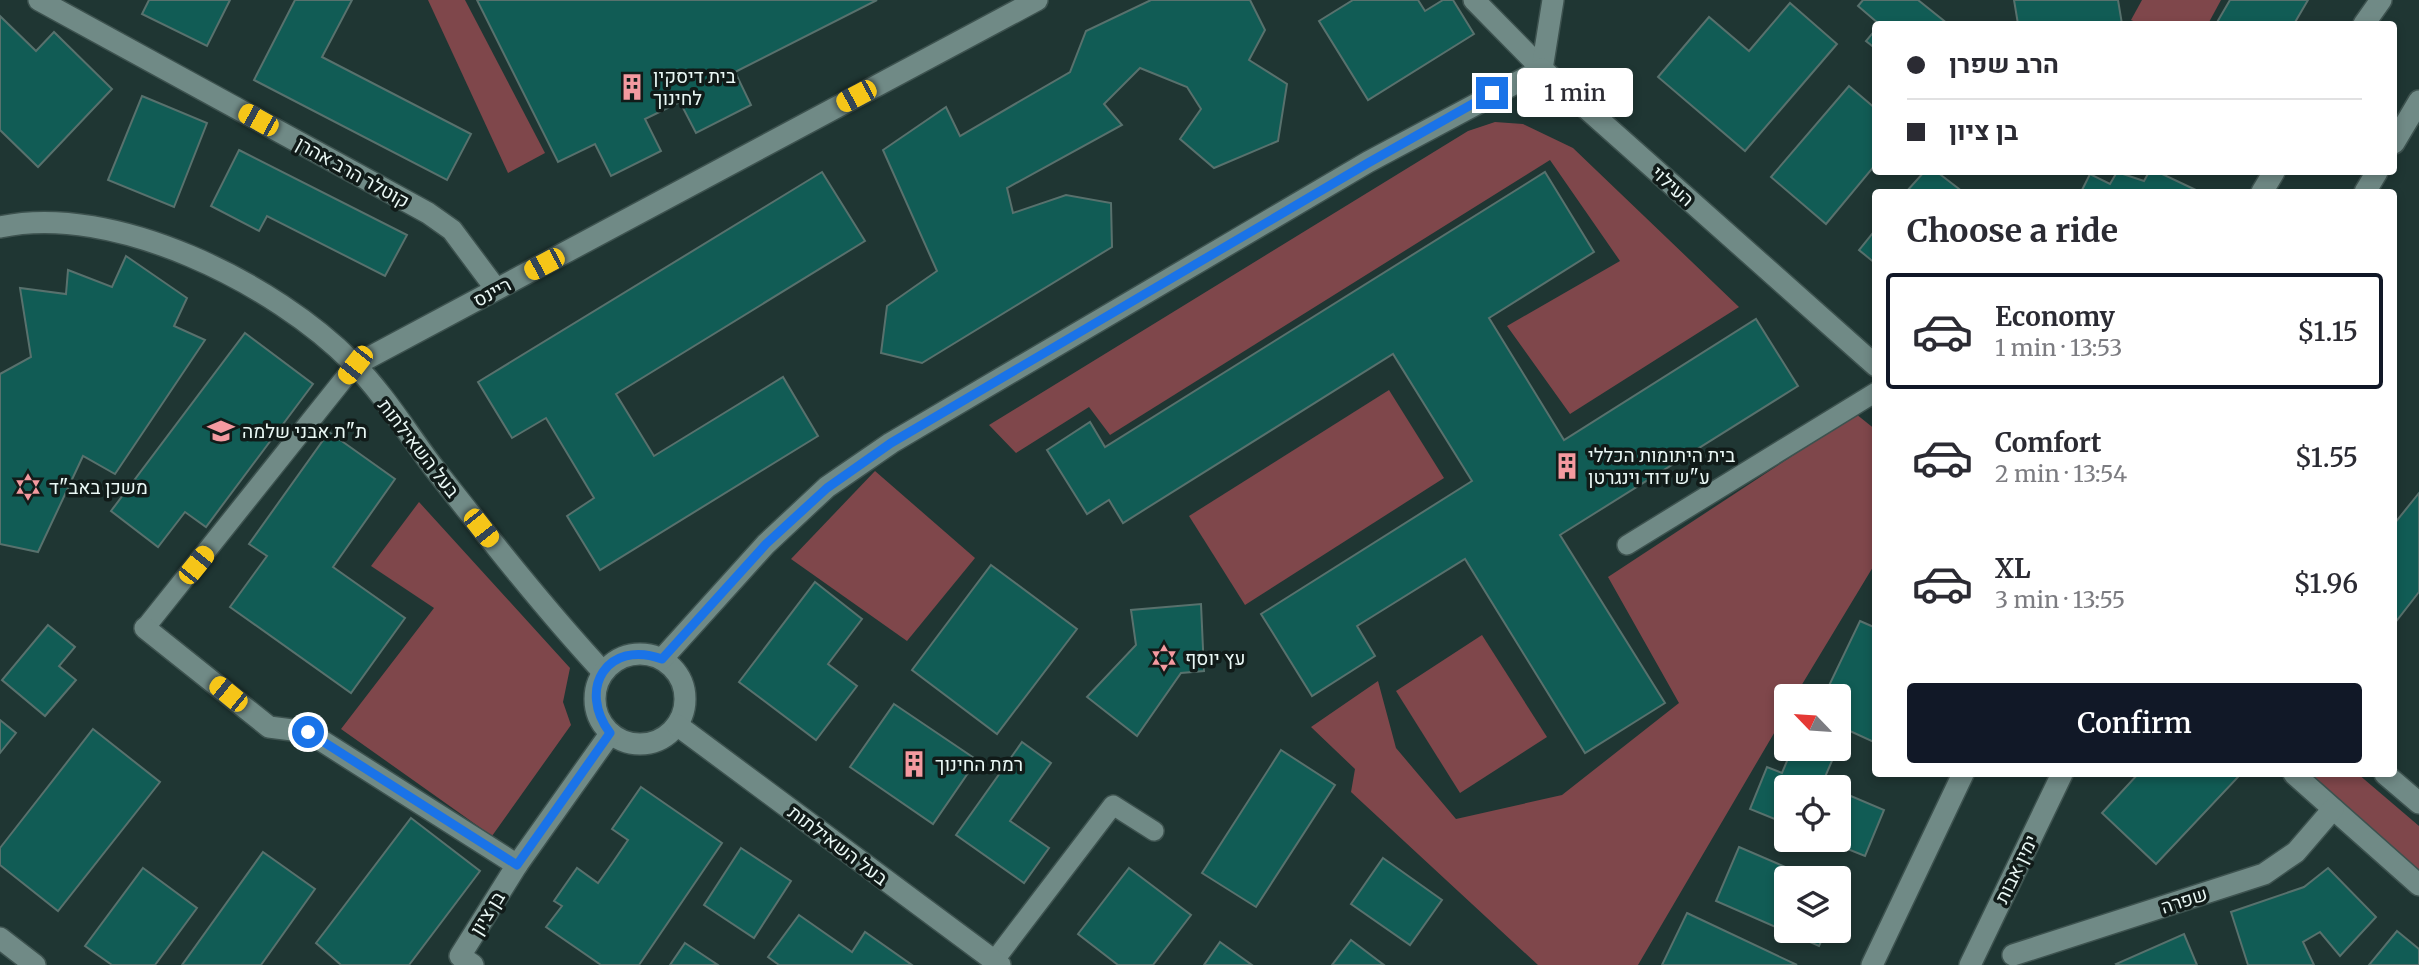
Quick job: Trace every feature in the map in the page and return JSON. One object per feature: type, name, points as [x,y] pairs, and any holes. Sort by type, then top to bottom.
[{"type":"street","name":"קוטלר הרב אהרן","points":[[39,0],[428,213],[452,230],[496,289]]},
{"type":"street","name":"העילוי","points":[[1474,0],[1542,69],[1872,362]]},
{"type":"street","points":[[662,659],[766,544],[827,488],[891,443],[1368,163],[1542,69],[1553,0]]},
{"type":"street","points":[[2366,21],[2381,0]]},
{"type":"street","name":"ריינס","points":[[355,365],[1027,2]]},
{"type":"street","points":[[2397,138],[2419,101]]},
{"type":"street","name":"בעל השאילתות","points":[[0,227],[74,225],[120,233],[190,254],[237,279],[308,325],[355,365],[543,608],[603,672]]},
{"type":"street","points":[[145,628],[269,727],[308,732],[517,865]]},
{"type":"street","points":[[646,653],[662,659],[681,679],[685,695],[677,725],[656,741],[640,744],[624,742],[610,733],[598,718],[594,702],[596,687],[603,672],[616,660],[631,654],[646,653]]},
{"type":"street","name":"בעל השאילתות","points":[[677,725],[997,963]]},
{"type":"street","name":"בן ציון","points":[[466,960],[517,865],[610,733]]},
{"type":"street","points":[[1872,965],[1962,777]]},
{"type":"street","name":"ימין אבות","points":[[1970,965],[2061,777]]},
{"type":"street","points":[[2297,777],[2419,885]]},
{"type":"street","points":[[2389,777],[2419,803]]},
{"type":"street","name":"שפרה","points":[[2013,956],[2264,874],[2296,852],[2333,809]]},
{"type":"street","points":[[0,938],[35,965]]},
{"type":"lane","name":"ריינס","points":[[145,628],[355,365]]},
{"type":"lane","points":[[1626,545],[1872,394]]},
{"type":"lane","points":[[997,963],[1113,805],[1154,831]]},
{"type":"shaded area","points":[[428,0],[465,0],[545,153],[508,173]]},
{"type":"shaded area","points":[[2142,0],[2221,0],[2210,21],[2131,20]]},
{"type":"shaded area","points":[[1495,122],[1523,124],[1573,148],[1739,307],[1570,414],[1507,326],[1620,261],[1550,160],[1110,435],[1089,407],[1016,453],[989,425],[1468,131]]},
{"type":"shaded area","points":[[1389,390],[1444,478],[1245,605],[1189,516]]},
{"type":"shaded area","points":[[1856,414],[1872,427],[1872,569],[1802,684],[1774,684],[1774,733],[1638,965],[1538,965],[1351,792],[1355,769],[1311,727],[1378,681],[1396,748],[1456,819],[1562,795],[1679,703],[1608,577]]},
{"type":"shaded area","points":[[875,471],[975,558],[907,641],[791,559]]},
{"type":"shaded area","points":[[419,502],[570,668],[563,702],[571,725],[492,836],[341,729],[434,608],[371,566]]},
{"type":"shaded area","points":[[1482,635],[1547,737],[1460,793],[1396,691]]},
{"type":"shaded area","points":[[2311,777],[2362,777],[2419,826],[2419,873]]},
{"type":"building","points":[[149,0],[230,0],[207,46],[142,14]]},
{"type":"building","points":[[295,0],[352,0],[322,57],[471,134],[447,180],[254,80]]},
{"type":"building","name":"בית דיסקין לחינוך","points":[[477,0],[877,0],[735,72],[751,105],[696,133],[680,102],[645,119],[661,151],[611,176],[595,144],[558,162]]},
{"type":"building","points":[[1151,0],[1250,0],[1265,30],[1249,60],[1287,84],[1278,141],[1214,168],[1180,139],[1201,109],[1187,87],[1140,68],[1104,104],[1122,125],[1007,188],[1013,213],[1066,195],[1111,203],[1112,247],[922,363],[881,353],[887,306],[937,271],[883,150],[946,107],[960,136],[1070,72],[1086,31]]},
{"type":"building","points":[[1353,0],[1418,0],[1425,11],[1443,0],[1453,0],[1474,34],[1368,100],[1319,21]]},
{"type":"building","points":[[1863,0],[1918,0],[1944,21],[1876,21],[1858,6]]},
{"type":"building","points":[[2014,0],[2118,0],[2122,21],[2018,21]]},
{"type":"building","points":[[2230,0],[2308,0],[2296,21],[2218,21]]},
{"type":"building","points":[[1790,3],[1837,44],[1745,151],[1658,77],[1709,17],[1749,51]]},
{"type":"building","points":[[0,16],[36,51],[54,32],[112,89],[38,167],[0,130]]},
{"type":"building","points":[[1872,34],[1872,46],[1866,41]]},
{"type":"building","points":[[1849,86],[1872,106],[1872,169],[1826,224],[1771,177]]},
{"type":"building","points":[[142,96],[207,123],[174,207],[108,180]]},
{"type":"building","points":[[239,150],[407,235],[385,276],[267,216],[259,231],[211,206]]},
{"type":"building","points":[[822,172],[865,241],[616,394],[654,456],[783,377],[818,436],[600,570],[567,516],[594,498],[546,418],[512,438],[478,382]]},
{"type":"building","name":"בית היתומות הכללי ע\"ש דוד וינגרטן","points":[[1545,172],[1594,252],[1489,318],[1564,440],[1756,319],[1798,386],[1560,535],[1665,703],[1585,753],[1465,559],[1357,626],[1375,656],[1312,696],[1261,614],[1472,481],[1393,354],[1123,523],[1109,500],[1087,514],[1047,450],[1090,422],[1105,447]]},
{"type":"building","points":[[1921,175],[1941,175],[1959,189],[1909,189]]},
{"type":"building","points":[[2090,175],[2110,184],[2115,175],[2126,175],[2144,181],[2147,175],[2164,175],[2194,189],[2082,189]]},
{"type":"building","points":[[1872,234],[1872,261],[1859,250]]},
{"type":"building","points":[[126,256],[187,298],[174,326],[205,340],[115,474],[83,456],[38,552],[0,544],[0,374],[31,357],[20,288],[66,294],[68,270],[112,287]]},
{"type":"building","points":[[245,333],[313,384],[206,527],[185,512],[158,547],[111,511]]},
{"type":"building","points":[[329,432],[395,479],[333,567],[405,618],[351,693],[230,607],[267,556],[249,544]]},
{"type":"building","points":[[2419,493],[2419,592],[2397,620],[2397,520]]},
{"type":"building","points":[[991,565],[1077,629],[997,734],[912,670]]},
{"type":"building","points":[[815,582],[862,619],[828,664],[857,686],[816,740],[739,682]]},
{"type":"building","name":"עץ יוסף","points":[[1201,604],[1204,671],[1181,673],[1137,736],[1087,697],[1136,645],[1131,610]]},
{"type":"building","points":[[1860,621],[1872,626],[1872,741],[1852,732],[1852,684],[1830,684]]},
{"type":"building","points":[[48,625],[75,647],[59,666],[76,680],[45,716],[2,680]]},
{"type":"building","name":"רמת החינוך","points":[[894,704],[977,760],[933,824],[850,767]]},
{"type":"building","points":[[0,720],[16,733],[0,753]]},
{"type":"building","points":[[93,729],[160,782],[58,911],[0,865],[0,848]]},
{"type":"building","points":[[1022,742],[1051,763],[1010,821],[1049,848],[1024,883],[956,835]]},
{"type":"building","points":[[1281,750],[1335,785],[1256,907],[1202,873]]},
{"type":"building","points":[[1787,761],[1832,761],[1826,775],[1774,775],[1774,819],[1750,809],[1767,767],[1782,773]]},
{"type":"building","points":[[2135,777],[2238,777],[2156,864],[2102,813]]},
{"type":"building","points":[[641,787],[722,843],[639,965],[601,965],[546,927],[562,906],[554,901],[577,868],[598,883],[628,840],[612,829]]},
{"type":"building","points":[[1851,796],[1884,810],[1865,856],[1851,850]]},
{"type":"building","points":[[411,818],[480,871],[409,965],[341,965],[316,943]]},
{"type":"building","points":[[1739,847],[1783,866],[1774,866],[1774,926],[1716,901]]},
{"type":"building","points":[[741,848],[791,881],[754,938],[704,905]]},
{"type":"building","points":[[263,852],[315,889],[261,965],[182,965]]},
{"type":"building","points":[[1383,858],[1442,900],[1410,945],[1351,904]]},
{"type":"building","points":[[143,868],[197,908],[155,965],[112,965],[85,946]]},
{"type":"building","points":[[1129,868],[1191,915],[1153,965],[1118,965],[1078,934]]},
{"type":"building","points":[[2328,868],[2376,917],[2340,956],[2320,932],[2303,942],[2314,965],[2248,965],[2231,912],[2304,887]]},
{"type":"building","points":[[1687,913],[1797,965],[1662,965]]},
{"type":"building","points":[[799,915],[852,952],[865,932],[912,965],[779,965],[768,957]]},
{"type":"building","points":[[2397,931],[2419,949],[2419,965],[2369,965]]},
{"type":"building","points":[[2184,934],[2197,965],[2116,964]]},
{"type":"building","points":[[1351,940],[1384,965],[1332,965]]},
{"type":"building","points":[[1220,942],[1252,965],[1204,965]]},
{"type":"building","points":[[685,943],[718,965],[670,965]]},
{"type":"place","name":"בית דיסקין לחינוך","points":[[632,87]]},
{"type":"place","name":"ת\"ת אבני שלמה","points":[[221,431]]},
{"type":"place","name":"בית היתומות הכללי ע\"ש דוד וינגרטן","points":[[1567,466]]},
{"type":"place","name":"משכן באב\"ד","points":[[28,487]]},
{"type":"place","name":"עץ יוסף","points":[[1164,658]]},
{"type":"place","name":"רמת החינוך","points":[[914,764]]},
{"type":"route","points":[[308,732],[517,865],[610,733],[598,718],[594,702],[596,687],[603,672],[616,660],[631,654],[646,653],[662,659],[766,544],[827,488],[891,443],[1492,93]]}]
